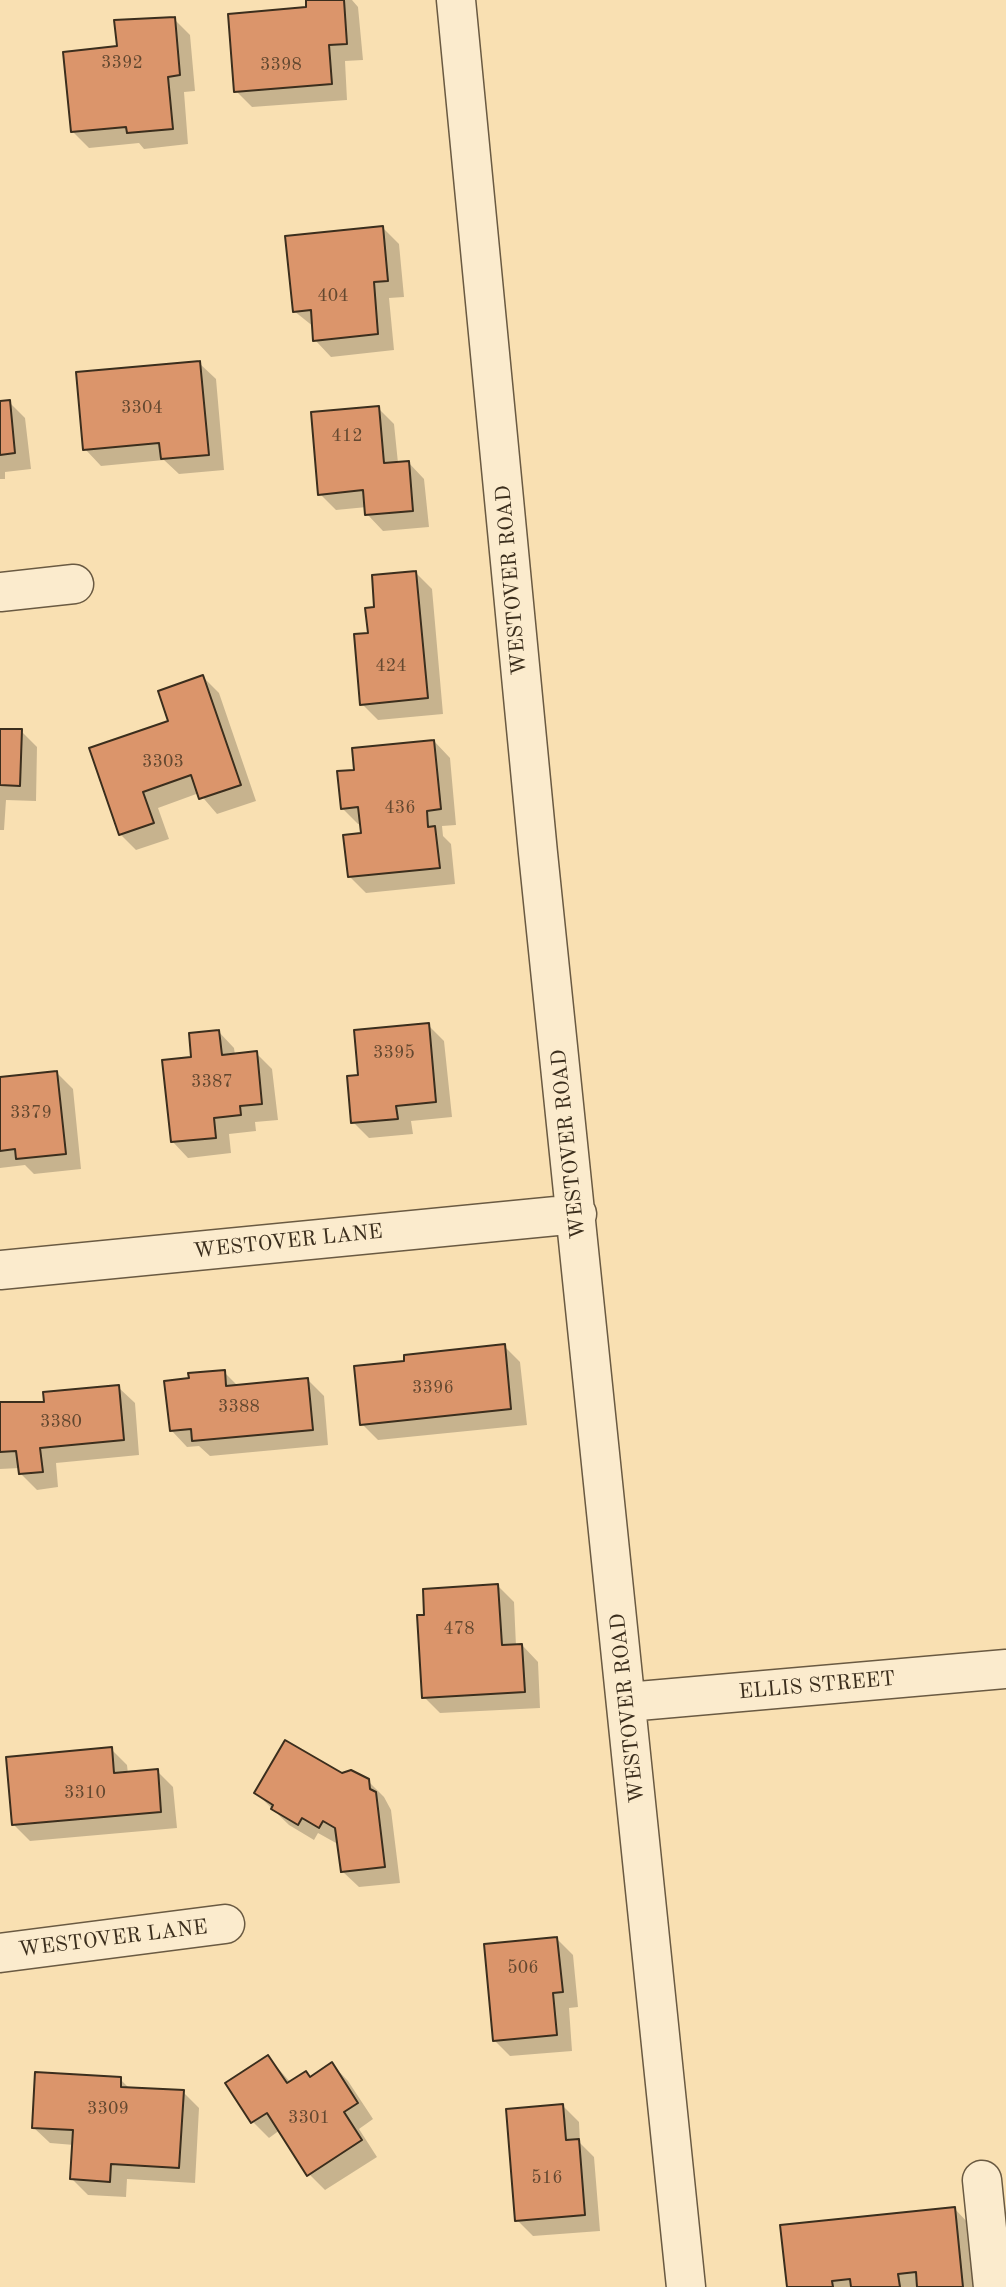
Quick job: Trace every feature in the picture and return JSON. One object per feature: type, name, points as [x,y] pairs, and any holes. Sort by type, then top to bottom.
[{"type":"street","name":"WESTOVER ROAD","points":[[456,0],[538,853],[686,2287]]},
{"type":"street","points":[[0,592],[74,584]]},
{"type":"street","name":"WESTOVER LANE","points":[[0,1270],[577,1214]]},
{"type":"street","name":"ELLIS STREET","points":[[627,1702],[1006,1669]]},
{"type":"street","name":"WESTOVER LANE","points":[[0,1953],[225,1924]]},
{"type":"street","points":[[982,2180],[993,2287]]},
{"type":"building","points":[[306,0],[344,0],[347,44],[329,45],[332,84],[234,92],[228,14],[306,7]]},
{"type":"building","points":[[175,17],[180,75],[168,77],[173,129],[127,133],[126,127],[71,132],[63,52],[117,46],[114,20]]},
{"type":"building","points":[[383,226],[388,281],[374,282],[378,334],[313,341],[311,310],[293,312],[285,236]]},
{"type":"building","points":[[200,361],[209,455],[161,459],[159,443],[83,450],[76,372]]},
{"type":"building","points":[[10,400],[15,453],[0,455],[0,401]]},
{"type":"building","points":[[379,406],[384,463],[409,461],[413,511],[365,515],[363,490],[318,495],[311,412]]},
{"type":"building","points":[[416,571],[428,698],[360,705],[354,634],[368,633],[365,608],[374,607],[372,575]]},
{"type":"building","points":[[203,675],[241,785],[199,799],[191,775],[143,792],[154,823],[119,835],[89,748],[168,721],[158,691]]},
{"type":"building","points":[[0,729],[22,729],[20,786],[0,785]]},
{"type":"building","points":[[434,740],[441,809],[427,811],[428,827],[435,826],[440,868],[348,877],[343,835],[361,833],[358,807],[341,809],[337,771],[354,770],[352,748]]},
{"type":"building","points":[[429,1023],[436,1102],[396,1106],[398,1119],[351,1123],[347,1076],[358,1075],[354,1030]]},
{"type":"building","points":[[219,1030],[222,1055],[257,1051],[262,1104],[240,1106],[241,1115],[214,1118],[216,1138],[171,1142],[162,1060],[191,1057],[189,1033]]},
{"type":"building","points":[[57,1071],[66,1154],[16,1159],[15,1149],[0,1151],[0,1077]]},
{"type":"building","points":[[505,1344],[511,1409],[360,1425],[354,1366],[404,1361],[404,1355]]},
{"type":"building","points":[[225,1370],[226,1386],[308,1378],[313,1430],[192,1441],[191,1429],[170,1431],[164,1381],[189,1378],[188,1373]]},
{"type":"building","points":[[119,1385],[124,1440],[40,1448],[43,1472],[19,1474],[16,1451],[0,1452],[0,1402],[44,1402],[43,1392]]},
{"type":"building","points":[[498,1584],[502,1645],[522,1644],[525,1692],[422,1698],[417,1615],[424,1615],[423,1589]]},
{"type":"building","points":[[285,1740],[342,1773],[351,1770],[369,1779],[370,1789],[376,1792],[385,1867],[341,1872],[335,1828],[323,1821],[319,1828],[302,1818],[298,1825],[271,1809],[273,1805],[254,1793]]},
{"type":"building","points":[[112,1747],[114,1773],[158,1769],[161,1812],[12,1825],[6,1757]]},
{"type":"building","points":[[557,1937],[563,1992],[553,1993],[557,2035],[493,2041],[484,1944]]},
{"type":"building","points":[[268,2055],[287,2083],[306,2071],[310,2077],[332,2062],[358,2103],[344,2112],[362,2140],[307,2176],[267,2113],[251,2123],[225,2083]]},
{"type":"building","points":[[35,2072],[121,2077],[121,2087],[184,2090],[179,2168],[111,2164],[110,2182],[70,2179],[73,2130],[32,2128]]},
{"type":"building","points":[[563,2104],[566,2140],[579,2139],[585,2215],[515,2221],[506,2109]]},
{"type":"building","points":[[955,2207],[963,2287],[917,2287],[916,2272],[898,2274],[900,2287],[851,2287],[850,2279],[832,2281],[833,2287],[787,2287],[780,2225]]}]
